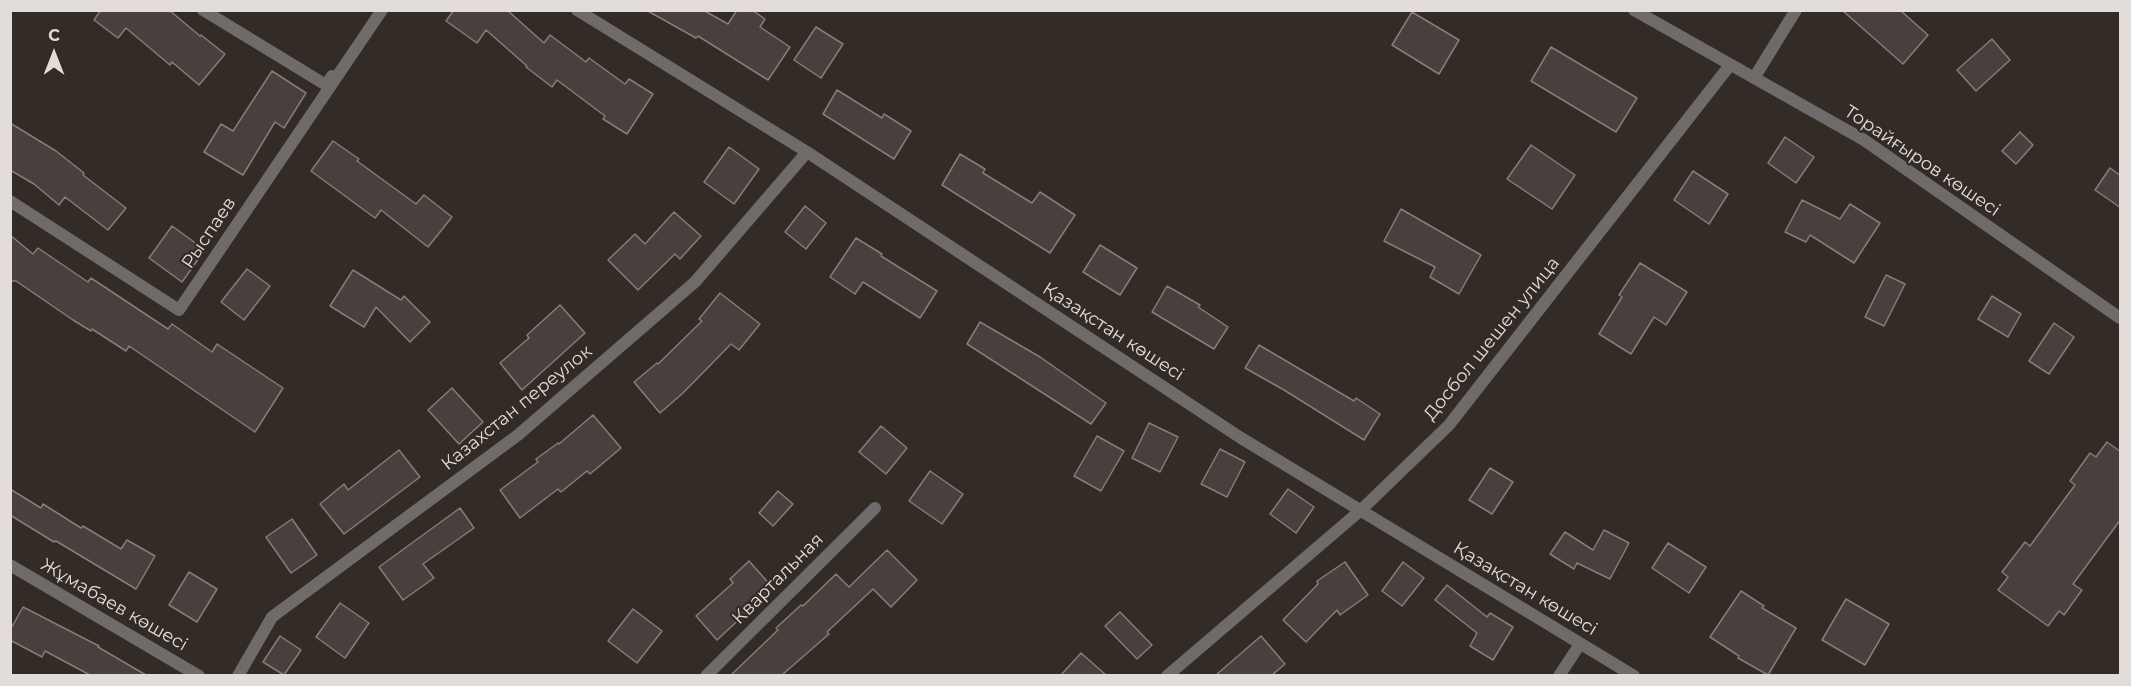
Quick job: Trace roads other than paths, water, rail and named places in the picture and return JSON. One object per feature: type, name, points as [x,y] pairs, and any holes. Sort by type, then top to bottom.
[{"type":"street","name":"Рыспаев","points":[[202,10],[326,85],[380,10]]},
{"type":"street","name":"Рыспаев","points":[[10,201],[179,310],[380,10]]},
{"type":"street","name":"Қазақстан көшесі","points":[[577,10],[807,152],[1241,438],[1634,675]]},
{"type":"street","name":"Торайғыров көшесі","points":[[1634,10],[1864,140],[2121,318]]},
{"type":"street","points":[[1754,78],[1796,10]]},
{"type":"street","name":"Досбол шешен улица","points":[[1167,675],[1361,510],[1449,425],[1730,64]]},
{"type":"street","name":"Казахстан переулок","points":[[238,675],[272,617],[518,435],[695,282],[807,152]]},
{"type":"street","name":"Квартальная","points":[[706,675],[875,508]]},
{"type":"street","name":"Жұмабаев көшесі","points":[[10,565],[199,675]]},
{"type":"street","points":[[1559,675],[1580,644]]}]
